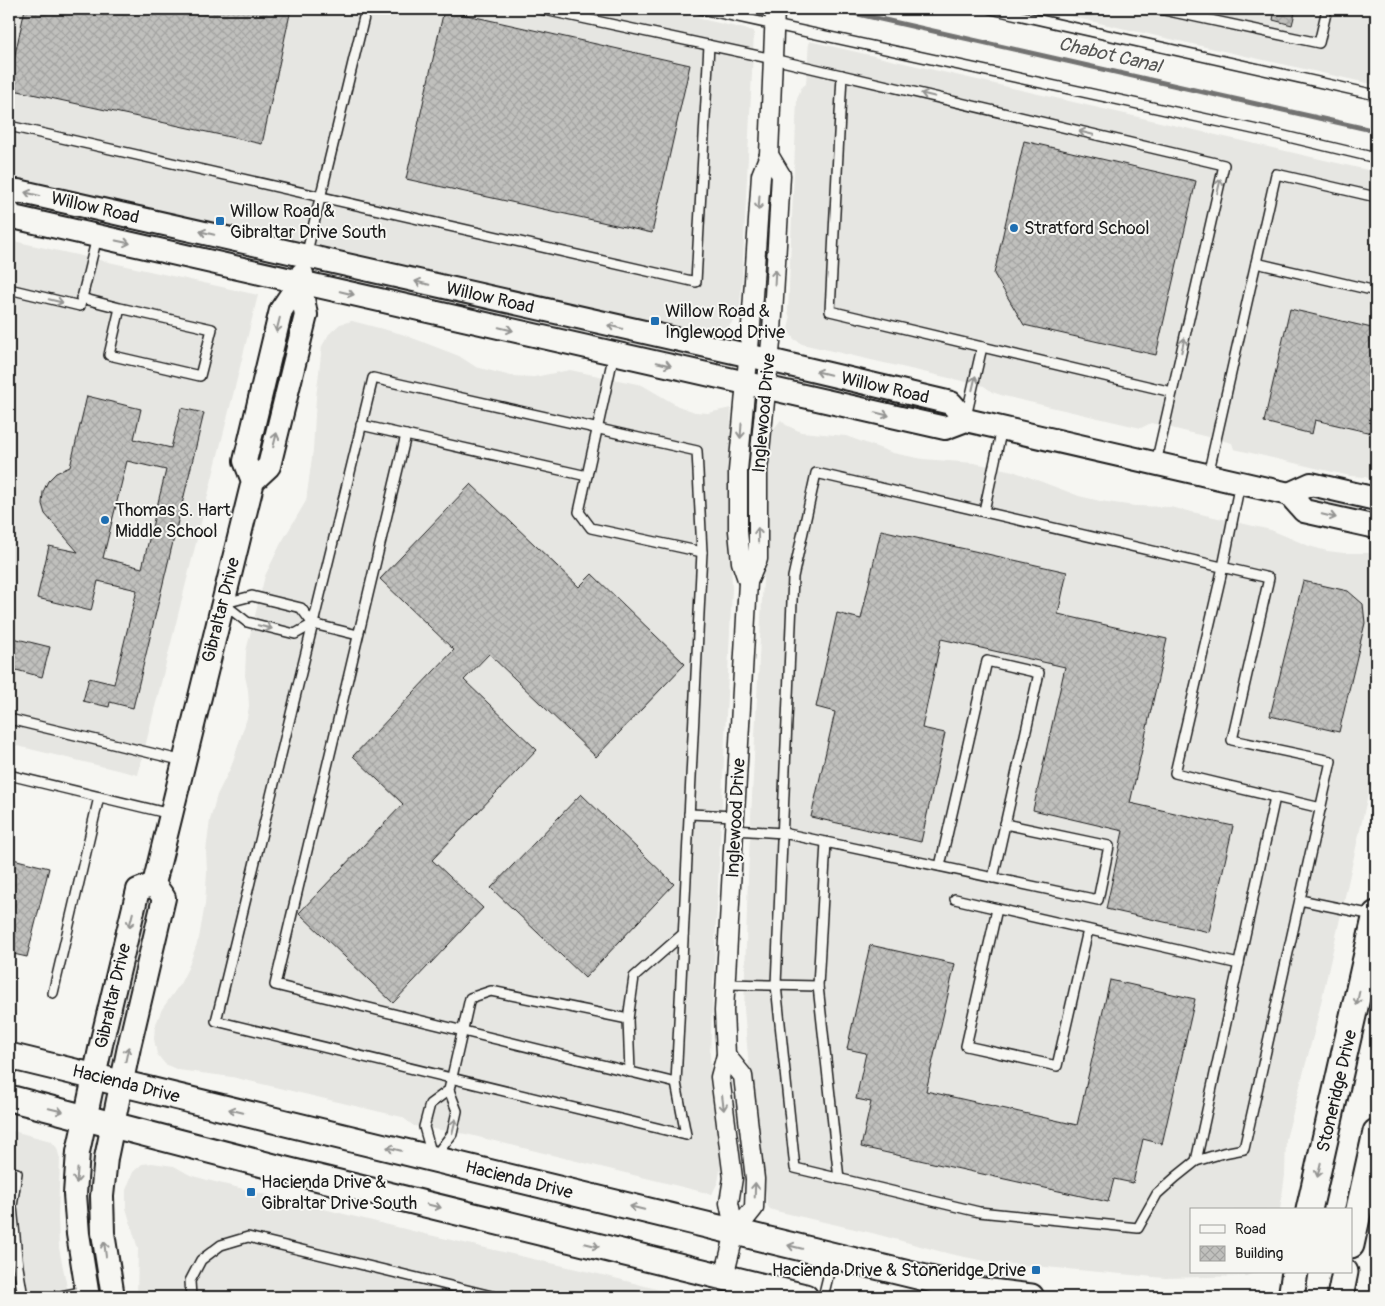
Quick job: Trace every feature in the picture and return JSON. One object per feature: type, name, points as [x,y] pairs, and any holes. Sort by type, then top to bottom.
[{"type":"main road","name":"Stoneridge Drive","points":[[1309,1208],[1376,915]]},
{"type":"main road","name":"Hacienda Drive","points":[[9,1056],[975,1290],[1031,1297]]},
{"type":"main road","points":[[9,1098],[282,1169],[805,1297]]},
{"type":"main road","points":[[1352,1240],[1376,1132]]},
{"type":"main road","points":[[1291,1297],[1295,1274]]},
{"type":"main road","points":[[1340,1297],[1345,1274]]},
{"type":"street","name":"Inglewood Drive","points":[[735,1232],[729,1203],[733,1178],[720,1077],[726,1055],[724,1011],[748,582],[758,558],[758,471],[755,385],[758,358],[772,332],[781,175],[768,155],[775,18]]},
{"type":"street","name":"Willow Road","points":[[9,196],[18,191],[951,403],[966,420],[945,428],[13,217],[9,212]]},
{"type":"street","name":"Gibraltar Drive","points":[[113,1297],[103,1232],[102,1196],[106,1158],[113,1124],[164,898],[154,884],[253,481],[245,461],[281,310],[300,282],[306,256]]},
{"type":"street","points":[[966,420],[1289,494],[1304,511],[1376,527]]},
{"type":"street","points":[[1289,494],[1311,484],[1376,499]]},
{"type":"street","name":"Gibraltar Drive","points":[[87,1294],[78,1234],[75,1194],[78,1152],[138,890],[154,884]]},
{"type":"street","name":"Inglewood Drive","points":[[724,1277],[735,1232],[754,1208],[755,1179],[743,1076],[726,1055]]},
{"type":"lane","points":[[306,256],[366,9]]},
{"type":"lane","points":[[540,9],[773,59],[1224,165],[1156,463]]},
{"type":"lane","points":[[701,9],[775,18],[1376,158]]},
{"type":"lane","points":[[991,9],[1376,95]]},
{"type":"lane","points":[[1160,9],[1319,43],[1327,9]]},
{"type":"lane","points":[[9,126],[696,282],[709,45]]},
{"type":"lane","points":[[842,75],[830,311],[1172,392]]},
{"type":"lane","points":[[1208,475],[1276,174],[1376,197]]},
{"type":"lane","points":[[9,289],[80,306],[97,236]]},
{"type":"lane","points":[[1256,264],[1376,291]]},
{"type":"lane","points":[[82,298],[212,329],[200,376],[109,355],[120,308]]},
{"type":"lane","points":[[966,420],[982,347]]},
{"type":"lane","points":[[614,353],[579,512],[591,528],[702,552]]},
{"type":"lane","points":[[373,378],[597,429],[697,451],[702,552],[676,1083],[686,1134],[216,1021],[373,378]]},
{"type":"lane","points":[[362,425],[587,476]]},
{"type":"lane","points":[[984,511],[1002,428]]},
{"type":"lane","points":[[406,435],[275,985],[676,1083]]},
{"type":"lane","points":[[816,473],[1223,567],[1269,578],[1232,740],[1331,761],[1244,1149],[1223,1152],[1196,1161],[1157,1194],[1138,1228],[979,1212],[795,1168],[776,985],[793,576],[816,473]]},
{"type":"lane","points":[[1240,482],[1223,567],[1175,773],[1321,808]]},
{"type":"lane","points":[[223,603],[252,596],[301,608],[313,624],[358,635]]},
{"type":"lane","points":[[223,603],[247,622],[294,634],[313,624]]},
{"type":"lane","points":[[940,866],[987,661],[1039,673],[993,878]]},
{"type":"lane","points":[[9,719],[184,761]]},
{"type":"lane","points":[[9,775],[171,814]]},
{"type":"lane","points":[[52,993],[100,797]]},
{"type":"lane","points":[[1196,1161],[1276,797]]},
{"type":"lane","points":[[689,814],[1098,900],[1109,846],[1005,824]]},
{"type":"lane","points":[[826,842],[818,986],[839,1179]]},
{"type":"lane","points":[[955,899],[1239,964]]},
{"type":"lane","points":[[1300,900],[1376,915]]},
{"type":"lane","points":[[997,909],[966,1046],[1058,1066],[1088,930]]},
{"type":"lane","points":[[630,1072],[628,1019],[634,978],[683,934]]},
{"type":"lane","points":[[726,984],[818,986]]},
{"type":"lane","points":[[433,1159],[452,1134],[457,1111],[449,1090],[470,998],[491,991],[628,1019]]},
{"type":"lane","points":[[433,1159],[424,1127],[430,1104],[449,1090]]},
{"type":"lane","points":[[9,1171],[17,1173],[12,1206],[23,1297]]},
{"type":"lane","points":[[191,1297],[190,1281],[201,1260],[221,1246],[248,1237],[496,1297]]},
{"type":"lane","points":[[823,1297],[833,1256]]},
{"type":"lane","points":[[56,1297],[87,1294]]},
{"type":"shaded area","points":[[9,9],[657,9],[754,31],[742,282],[740,305],[736,315],[731,324],[721,333],[710,337],[9,181]]},
{"type":"shaded area","points":[[1037,9],[1376,9],[1376,85],[1250,57]]},
{"type":"shaded area","name":"Stratford School","points":[[809,41],[1376,172],[1376,481],[1234,449],[1232,443],[1151,423],[1141,428],[1004,396],[992,392],[984,386],[802,344],[794,339],[788,330],[790,319],[788,311],[797,99],[801,88],[806,84]]},
{"type":"shaded area","name":"Thomas S. Hart Middle School","points":[[9,240],[258,295],[138,775],[9,744]]},
{"type":"shaded area","points":[[352,321],[402,334],[459,356],[476,367],[511,376],[534,377],[570,370],[642,385],[678,406],[695,412],[708,413],[731,408],[730,501],[732,589],[710,1054],[713,1103],[721,1166],[718,1182],[711,1194],[466,1134],[414,1126],[402,1117],[232,1077],[178,1070],[165,1064],[157,1054],[154,1039],[155,1026],[162,1009],[180,984],[188,968],[199,938],[205,904],[206,851],[210,820],[217,795],[231,767],[247,718],[249,706],[245,676],[246,651],[265,576],[280,545],[306,501],[313,450],[322,346],[329,334],[340,324]]},
{"type":"shaded area","points":[[781,420],[786,425],[801,432],[846,436],[893,453],[923,459],[974,463],[1013,471],[1079,496],[1135,506],[1170,507],[1271,530],[1309,546],[1327,551],[1376,553],[1376,759],[1316,1025],[1286,1139],[1285,1175],[1280,1208],[1190,1208],[1190,1274],[1252,1274],[1246,1276],[1165,1278],[990,1262],[776,1211],[770,1209],[767,1205],[749,1068],[744,1009],[748,876],[770,440],[775,427]]},
{"type":"shaded area","points":[[9,1130],[51,1141],[57,1148],[60,1159],[59,1248],[69,1297],[9,1297]]},
{"type":"shaded area","points":[[152,1163],[174,1166],[190,1175],[207,1180],[425,1234],[611,1277],[686,1297],[137,1297],[138,1249],[126,1208],[126,1190],[133,1172],[142,1164]]},
{"type":"building","points":[[25,9],[291,9],[262,144],[9,89]]},
{"type":"building","points":[[1275,9],[1296,9],[1292,25],[1273,20]]},
{"type":"building","points":[[444,10],[690,65],[652,233],[406,179]]},
{"type":"building","points":[[1024,141],[1196,181],[1156,355],[1024,325],[994,274]]},
{"type":"building","points":[[1290,309],[1376,329],[1376,434],[1315,420],[1312,434],[1264,422]]},
{"type":"building","points":[[87,396],[141,409],[134,439],[171,448],[181,408],[204,413],[133,708],[110,702],[109,707],[83,701],[89,678],[114,684],[137,590],[98,581],[91,611],[37,598],[49,546],[78,552],[45,514],[42,504],[43,492],[48,481],[56,473],[70,467]],"holes":[[[127,461],[166,470],[142,568],[103,558]]]},
{"type":"building","points":[[471,484],[579,587],[592,574],[685,664],[596,757],[489,654],[464,680],[537,750],[432,860],[483,908],[393,1003],[299,913],[403,804],[353,756],[454,650],[380,579]]},
{"type":"building","points":[[881,530],[1067,572],[1058,614],[1167,639],[1130,803],[1233,826],[1209,932],[1106,909],[1123,831],[1033,810],[1065,667],[941,639],[922,728],[945,733],[921,842],[811,817],[835,712],[816,707],[837,613],[861,619]]},
{"type":"building","points":[[1303,581],[1348,591],[1363,604],[1365,623],[1339,732],[1270,716]]},
{"type":"building","points":[[9,637],[50,647],[42,677],[9,668]]},
{"type":"building","points":[[581,794],[674,884],[585,978],[491,888]]},
{"type":"building","points":[[9,858],[49,868],[27,957],[9,953]]},
{"type":"building","points":[[870,945],[955,964],[926,1091],[1077,1125],[1110,980],[1195,999],[1162,1144],[1143,1139],[1133,1183],[1114,1179],[1108,1202],[861,1147],[871,1102],[856,1099],[866,1053],[847,1049]]},
{"type":"waterway","name":"Chabot Canal","points":[[836,9],[1376,131]]},
{"type":"place","name":"Willow Road & Gibraltar Drive South","points":[[220,221]]},
{"type":"place","name":"Stratford School","points":[[1014,228]]},
{"type":"place","name":"Willow Road & Inglewood Drive","points":[[655,321]]},
{"type":"place","name":"Thomas S. Hart Middle School","points":[[105,520]]},
{"type":"place","name":"Hacienda Drive & Gibraltar Drive South","points":[[251,1192]]},
{"type":"place","name":"Hacienda Drive & Stoneridge Drive","points":[[1036,1270]]}]
